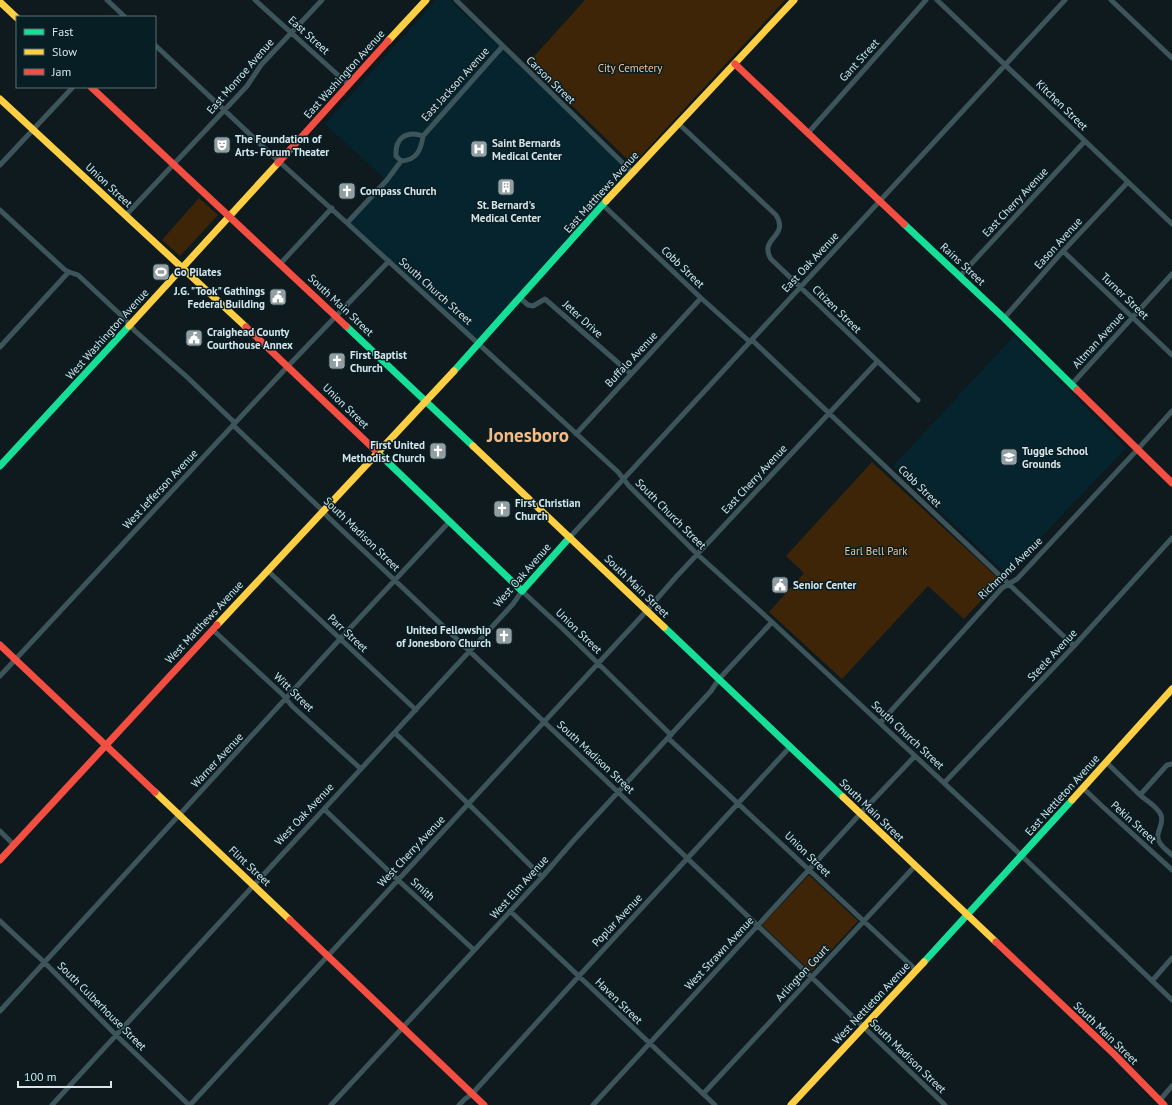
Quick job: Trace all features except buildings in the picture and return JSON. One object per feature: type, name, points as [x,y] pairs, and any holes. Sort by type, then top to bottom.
[{"type":"street","points":[[107,0],[124,16]]},
{"type":"street","name":"East Street","points":[[255,0],[349,85]]},
{"type":"street","name":"East Monroe Avenue","points":[[126,215],[247,86],[261,65],[322,0]]},
{"type":"street","name":"East Washington Avenue","points":[[229,217],[426,0]]},
{"type":"street","name":"Carson Street","points":[[456,0],[633,173]]},
{"type":"street","name":"East Matthews Avenue","points":[[427,401],[633,173],[794,0]]},
{"type":"street","name":"Gant Street","points":[[808,133],[926,0]]},
{"type":"street","name":"Kitchen Street","points":[[937,0],[1172,224]]},
{"type":"street","name":"East Oak Avenue","points":[[570,537],[1065,0]]},
{"type":"street","points":[[1111,0],[1172,58]]},
{"type":"street","points":[[0,2],[16,17]]},
{"type":"street","name":"South Church Street","points":[[156,45],[279,161],[618,472],[653,511],[697,554],[772,622],[1022,856],[1172,1000]]},
{"type":"street","name":"East Jackson Avenue","points":[[347,222],[386,180],[401,161],[406,161],[418,154],[421,149],[423,136],[502,46]]},
{"type":"street","name":"Rains Street","points":[[735,64],[1004,318],[1172,483]]},
{"type":"street","points":[[0,165],[72,88]]},
{"type":"street","name":"South Main Street","points":[[92,88],[427,401],[967,916],[1114,1054],[1160,1103]]},
{"type":"street","name":"Union Street","points":[[0,99],[288,366],[449,522],[563,629],[738,804],[916,970]]},
{"type":"street","name":"Citizen Street","points":[[679,124],[776,214],[780,220],[780,224],[778,231],[768,247],[767,254],[771,259],[918,400]]},
{"type":"street","points":[[401,161],[396,156],[396,148],[400,139],[411,134],[423,136]]},
{"type":"street","name":"East Cherry Avenue","points":[[960,276],[1085,141]]},
{"type":"street","name":"Eason Avenue","points":[[1004,318],[1063,251],[1128,182]]},
{"type":"street","name":"Cobb Street","points":[[604,205],[701,298],[830,413],[1074,646]]},
{"type":"street","points":[[280,264],[332,208]]},
{"type":"street","name":"South Madison Street","points":[[0,210],[69,272],[78,274],[124,318],[135,331],[187,377],[323,510],[327,516],[544,721],[944,1105]]},
{"type":"street","name":"West Washington Avenue","points":[[0,466],[229,217]]},
{"type":"street","name":"Turner Street","points":[[1063,251],[1172,355]]},
{"type":"street","name":"West Jefferson Avenue","points":[[0,676],[288,366],[389,261]]},
{"type":"street","points":[[0,347],[69,272]]},
{"type":"street","name":"Altman Avenue","points":[[1072,384],[1172,274]]},
{"type":"street","name":"Jeter Drive","points":[[520,298],[528,305],[533,306],[545,299],[631,374]]},
{"type":"street","name":"Buffalo Avenue","points":[[576,434],[701,298]]},
{"type":"street","name":"East Cherry Avenue","points":[[646,610],[877,362]]},
{"type":"street","name":"West Matthews Avenue","points":[[0,860],[267,570],[427,401]]},
{"type":"street","name":"Richmond Avenue","points":[[880,723],[972,620],[1002,588],[1017,579],[1138,450],[1172,411]]},
{"type":"street","name":"Warner Avenue","points":[[0,1011],[449,522]]},
{"type":"street","name":"West Oak Avenue","points":[[52,1105],[513,604],[522,591],[570,537]]},
{"type":"street","name":"Steele Avenue","points":[[944,783],[1074,646],[1172,538]]},
{"type":"street","name":"Parr Street","points":[[267,570],[416,710]]},
{"type":"street","name":"West Cherry Avenue","points":[[190,1105],[646,610]]},
{"type":"street","name":"West Elm Avenue","points":[[331,1105],[542,877],[772,622]]},
{"type":"street","name":"Witt Street","points":[[213,630],[282,694],[292,706],[361,769]]},
{"type":"street","name":"Flint Street","points":[[0,645],[484,1105]]},
{"type":"street","name":"East Nettleton Avenue","points":[[967,916],[1172,689]]},
{"type":"street","points":[[395,733],[469,803],[486,822],[542,877]]},
{"type":"street","name":"Poplar Avenue","points":[[459,1105],[464,1099],[472,1094],[790,747]]},
{"type":"street","name":"West Strawn Avenue","points":[[593,1105],[915,756]]},
{"type":"street","points":[[1106,762],[1158,810],[1162,822],[1158,832],[1159,842],[1172,854]]},
{"type":"street","points":[[1140,795],[1167,765],[1172,764]]},
{"type":"street","name":"Pekin Street","points":[[1083,788],[1172,870]]},
{"type":"street","name":"Smith","points":[[324,809],[474,950]]},
{"type":"street","points":[[0,831],[14,845]]},
{"type":"street","name":"Arlington Court","points":[[704,1094],[915,866]]},
{"type":"street","name":"Haven Street","points":[[510,911],[715,1105]]},
{"type":"street","name":"West Nettleton Avenue","points":[[791,1105],[967,916]]},
{"type":"street","name":"South Culberhouse Street","points":[[0,921],[190,1105]]},
{"type":"street","points":[[1152,981],[1172,958]]},
{"type":"street","points":[[1160,1103],[1172,1086]]},
{"type":"shaded area","name":"Saint Bernards Medical Center","points":[[436,0],[450,0],[632,173],[479,343],[347,223],[386,180],[325,124]]},
{"type":"shaded area","name":"Tuggle School Grounds","points":[[1014,336],[1126,448],[1006,574],[893,466]]},
{"type":"green space","name":"City Cemetery","points":[[585,0],[785,0],[637,160],[632,161],[625,157],[528,63]]},
{"type":"green space","points":[[199,198],[218,215],[180,256],[162,240]]},
{"type":"green space","name":"Earl Bell Park","points":[[872,462],[1000,580],[964,619],[928,586],[842,679],[769,612],[804,573],[786,556]]},
{"type":"green space","points":[[809,875],[858,921],[811,972],[762,925]]},
{"type":"traffic: fast","points":[[454,371],[606,201]]},
{"type":"traffic: fast","points":[[904,224],[1004,318],[1077,390]]},
{"type":"traffic: fast","points":[[0,466],[129,326]]},
{"type":"traffic: fast","points":[[346,326],[473,446]]},
{"type":"traffic: fast","points":[[375,450],[522,591],[570,537]]},
{"type":"traffic: fast","points":[[664,627],[843,797]]},
{"type":"traffic: fast","points":[[924,962],[1072,800]]},
{"type":"traffic: slow","points":[[388,41],[426,0]]},
{"type":"traffic: slow","points":[[606,201],[794,0]]},
{"type":"traffic: slow","points":[[0,2],[16,17]]},
{"type":"traffic: slow","points":[[0,99],[246,327]]},
{"type":"traffic: slow","points":[[129,326],[278,163]]},
{"type":"traffic: slow","points":[[217,625],[454,371]]},
{"type":"traffic: slow","points":[[473,446],[664,627]]},
{"type":"traffic: slow","points":[[1072,800],[1172,689]]},
{"type":"traffic: slow","points":[[155,792],[290,920]]},
{"type":"traffic: slow","points":[[843,797],[996,942]]},
{"type":"traffic: slow","points":[[791,1105],[924,962]]},
{"type":"traffic: jam","points":[[278,163],[388,41]]},
{"type":"traffic: jam","points":[[735,64],[904,224]]},
{"type":"traffic: jam","points":[[92,88],[346,326]]},
{"type":"traffic: jam","points":[[246,327],[375,450]]},
{"type":"traffic: jam","points":[[1077,390],[1172,483]]},
{"type":"traffic: jam","points":[[0,860],[217,625]]},
{"type":"traffic: jam","points":[[0,645],[155,792]]},
{"type":"traffic: jam","points":[[290,920],[484,1105]]},
{"type":"traffic: jam","points":[[996,942],[1114,1054],[1164,1105]]},
{"type":"place","name":"The Foundation of Arts- Forum Theater","points":[[222,145]]},
{"type":"place","name":"Saint Bernards Medical Center","points":[[479,149]]},
{"type":"place","name":"St. Bernard's Medical Center","points":[[506,187]]},
{"type":"place","name":"Compass Church","points":[[347,191]]},
{"type":"place","name":"Go Pilates","points":[[161,272]]},
{"type":"place","name":"J.G. \"Took\" Gathings Federal Building","points":[[278,297]]},
{"type":"place","name":"Craighead County Courthouse Annex","points":[[194,338]]},
{"type":"place","name":"First Baptist Church","points":[[337,361]]},
{"type":"place","name":"First United Methodist Church","points":[[438,451]]},
{"type":"place","name":"Tuggle School Grounds","points":[[1009,457]]},
{"type":"place","name":"First Christian Church","points":[[502,509]]},
{"type":"place","name":"Senior Center","points":[[780,585]]},
{"type":"place","name":"United Fellowship of Jonesboro Church","points":[[504,636]]},
{"type":"district","name":"Jonesboro","points":[[528,435]]}]
